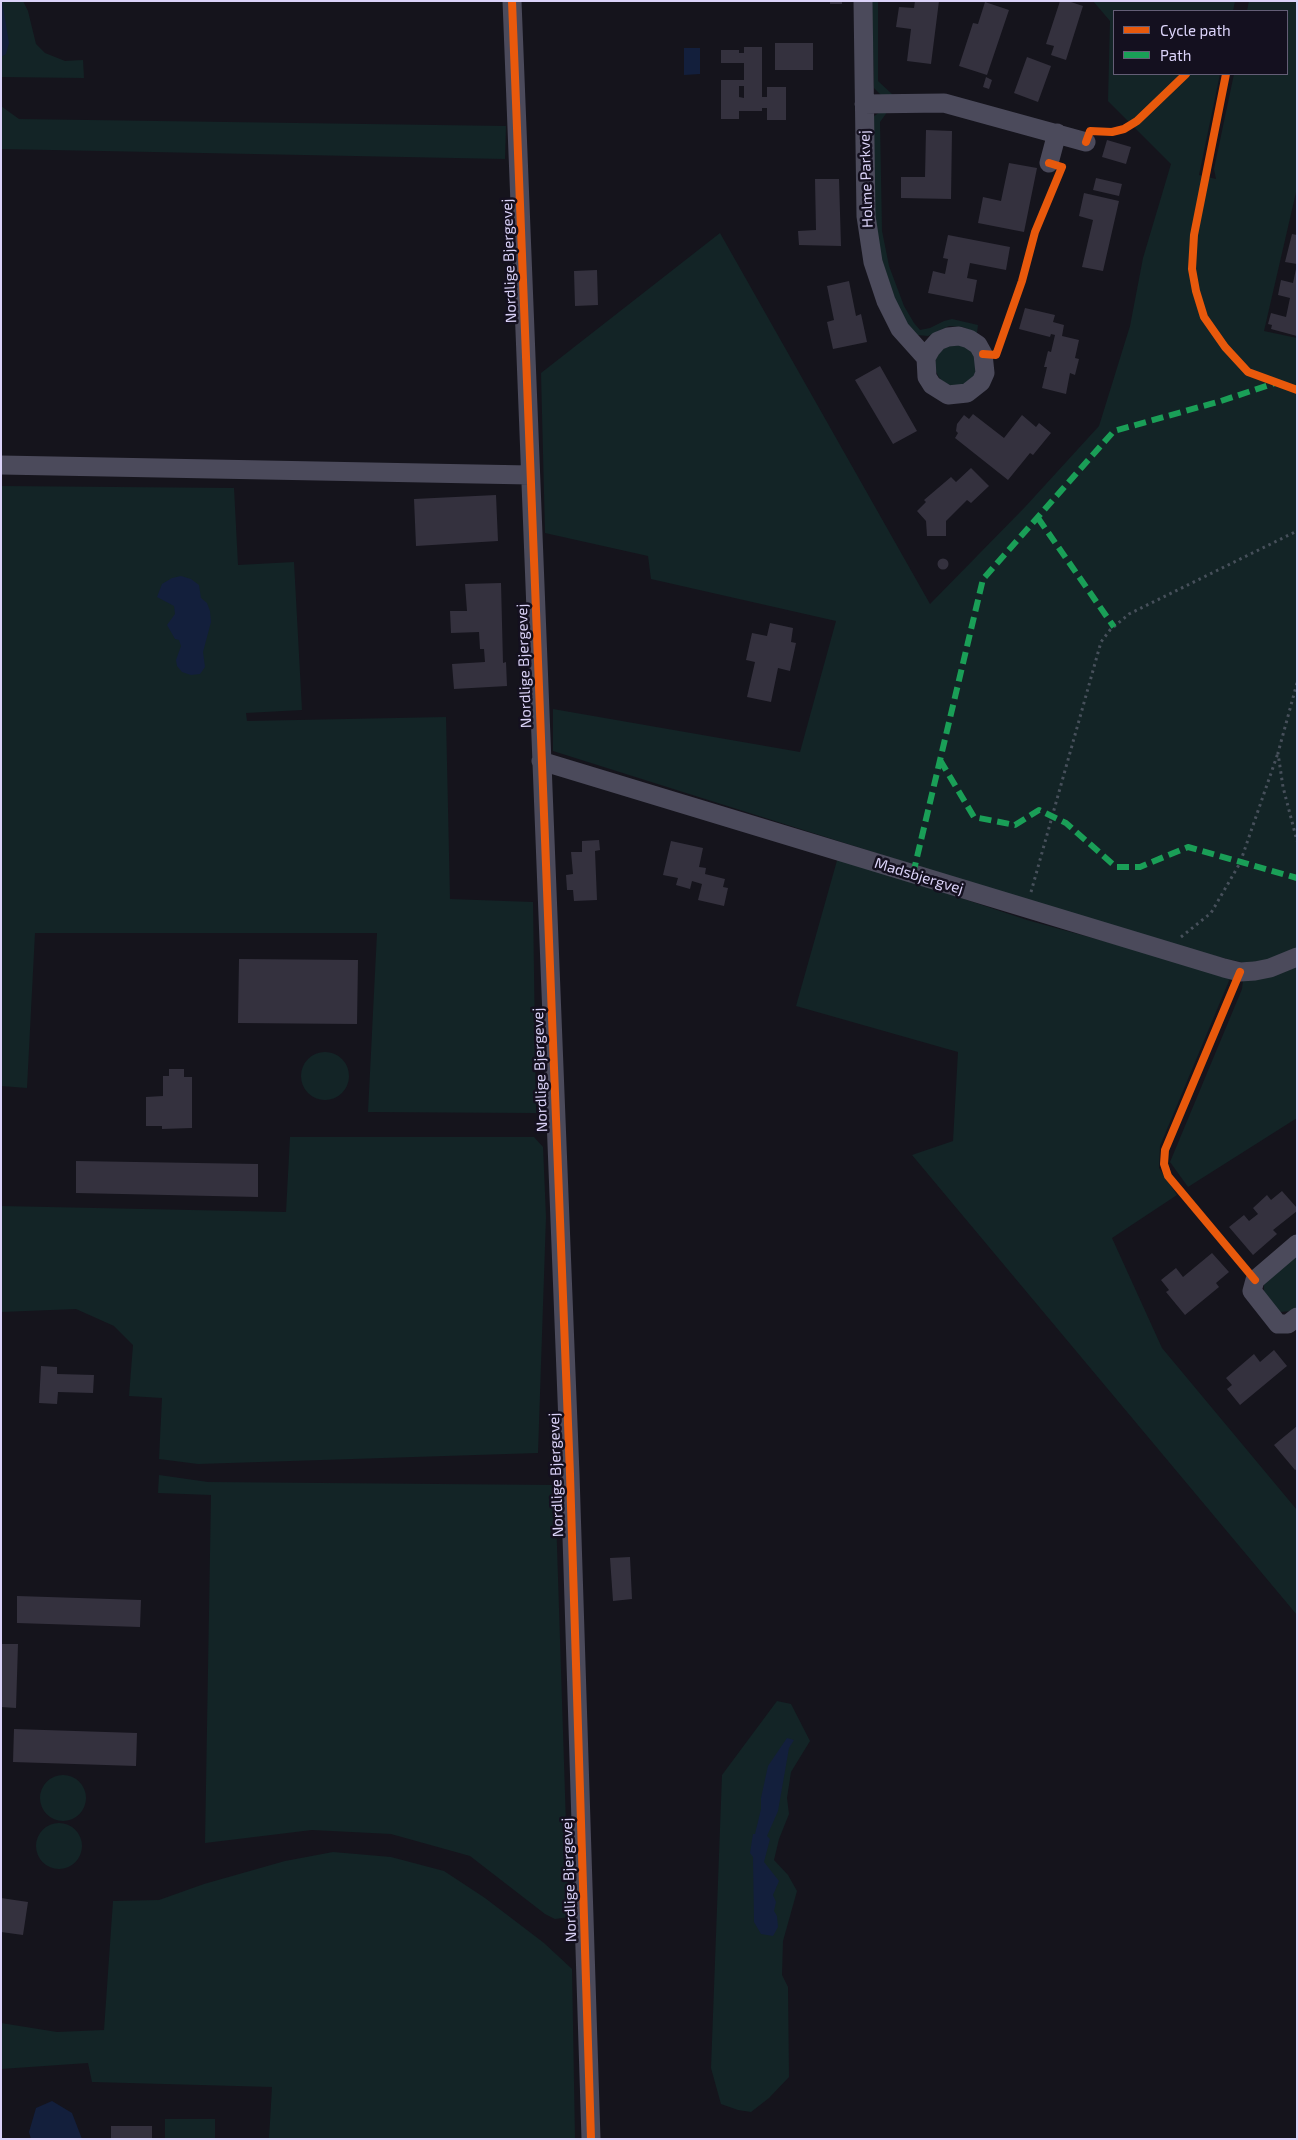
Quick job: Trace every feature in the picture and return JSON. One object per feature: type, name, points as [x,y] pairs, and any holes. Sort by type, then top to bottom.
[{"type":"street","name":"Nordlige Bjergevej","points":[[512,1],[570,1474],[591,2139]]},
{"type":"street","name":"Holme Parkvej","points":[[863,1],[866,216],[873,262],[886,301],[900,329],[926,358]]},
{"type":"street","points":[[864,104],[944,102],[1086,142]]},
{"type":"street","points":[[1049,163],[1057,134]]},
{"type":"street","points":[[1,465],[530,475]]},
{"type":"street","name":"Madsbjergvej","points":[[541,761],[1240,972],[1270,968],[1297,957]]},
{"type":"street","points":[[1297,1244],[1254,1280],[1252,1291],[1278,1324],[1288,1324],[1297,1317]]},
{"type":"path","points":[[1027,909],[1101,642],[1110,630],[1130,614],[1297,531]]},
{"type":"path","points":[[1166,951],[1211,913],[1240,863],[1278,753],[1297,683]]},
{"type":"path","points":[[1278,753],[1283,787],[1297,841]]},
{"type":"shaded area","points":[[1,1],[23,1],[28,11],[36,44],[45,53],[65,61],[83,60],[84,78],[1,77]]},
{"type":"shaded area","points":[[872,1],[878,1],[878,81],[893,95],[881,95],[874,88]]},
{"type":"shaded area","points":[[1093,1],[1235,1],[1233,10],[1113,10],[1113,75],[1220,75],[1199,175],[1216,179],[1214,169],[1234,75],[1288,75],[1288,10],[1247,10],[1249,1],[1297,1],[1297,188],[1264,331],[1297,338],[1297,1118],[1188,1187],[1170,1162],[1242,989],[1245,963],[1168,945],[553,751],[553,709],[800,752],[836,621],[651,579],[648,556],[545,533],[541,373],[720,233],[930,604],[1025,507],[1099,426],[1130,326],[1143,258],[1171,164],[1108,101],[1110,21]]},
{"type":"shaded area","points":[[1,106],[19,119],[506,126],[505,159],[1,149]]},
{"type":"shaded area","points":[[881,111],[888,111],[880,122],[882,231],[889,266],[904,306],[920,330],[952,319],[978,325],[977,333],[963,327],[949,326],[928,336],[918,335],[913,333],[897,307],[881,260],[874,212],[873,117]]},
{"type":"shaded area","points":[[952,344],[960,344],[971,350],[977,365],[971,380],[960,386],[952,386],[941,380],[935,369],[935,361],[941,350]]},
{"type":"shaded area","points":[[1,486],[234,488],[238,565],[294,562],[302,710],[246,713],[247,721],[446,717],[450,899],[533,902],[536,1113],[368,1112],[377,933],[35,933],[27,1088],[1,1086]]},
{"type":"shaded area","points":[[838,857],[1027,920],[1231,976],[1160,1146],[1159,1168],[1177,1195],[1112,1238],[1162,1348],[1297,1510],[1297,1615],[912,1155],[953,1141],[958,1052],[796,1006]]},
{"type":"shaded area","points":[[325,1052],[334,1054],[342,1059],[347,1067],[349,1076],[347,1085],[342,1093],[334,1098],[325,1100],[316,1098],[308,1093],[303,1085],[301,1076],[303,1067],[308,1059],[316,1054]]},
{"type":"shaded area","points":[[290,1137],[534,1137],[543,1147],[546,1217],[538,1453],[198,1464],[159,1459],[162,1398],[129,1396],[133,1345],[114,1326],[76,1309],[1,1312],[1,1206],[286,1212]]},
{"type":"shaded area","points":[[1297,1255],[1297,1306],[1292,1311],[1280,1312],[1264,1294],[1264,1284]]},
{"type":"shaded area","points":[[159,1475],[208,1482],[555,1485],[569,1917],[555,1919],[545,1914],[470,1856],[391,1834],[312,1830],[205,1843],[211,1495],[158,1493]]},
{"type":"shaded area","points":[[777,1701],[791,1704],[810,1741],[791,1772],[787,1798],[789,1814],[779,1839],[774,1860],[788,1875],[797,1891],[783,1941],[782,1975],[788,1987],[789,2077],[769,2098],[751,2112],[721,2104],[711,2068],[722,1775]]},
{"type":"shaded area","points":[[58,1775],[68,1775],[82,1785],[86,1798],[82,1811],[76,1817],[68,1821],[58,1821],[44,1811],[40,1803],[40,1793],[50,1779]]},
{"type":"shaded area","points":[[54,1823],[64,1823],[78,1833],[82,1846],[78,1859],[72,1865],[64,1869],[54,1869],[40,1859],[36,1851],[36,1841],[46,1827]]},
{"type":"shaded area","points":[[333,1852],[391,1857],[444,1871],[485,1898],[544,1943],[572,1969],[575,2139],[269,2139],[272,2087],[92,2082],[88,2063],[1,2069],[1,2023],[57,2032],[104,2030],[113,1901],[159,1900],[204,1884],[285,1861]]},
{"type":"shaded area","points":[[165,2119],[215,2119],[215,2139],[165,2139]]},
{"type":"water","points":[[2,1],[9,43],[6,54],[1,57]]},
{"type":"water","points":[[684,48],[700,48],[700,74],[684,75]]},
{"type":"water","points":[[181,576],[191,579],[199,585],[201,598],[207,603],[210,611],[211,622],[203,652],[205,667],[200,674],[191,675],[182,672],[177,666],[176,660],[181,646],[179,640],[175,639],[167,625],[175,614],[174,606],[157,597],[162,584],[172,578]]},
{"type":"water","points":[[787,1738],[794,1740],[789,1748],[778,1811],[767,1836],[770,1839],[764,1862],[779,1881],[773,1895],[776,1902],[774,1911],[777,1916],[778,1927],[773,1936],[761,1934],[754,1922],[753,1857],[750,1853],[753,1834],[755,1834],[761,1809],[761,1798],[768,1766]]},
{"type":"water","points":[[52,2101],[72,2113],[82,2139],[31,2139],[29,2132],[36,2108]]},
{"type":"building","points":[[830,1],[842,1],[842,4],[830,4]]},
{"type":"building","points":[[915,1],[939,1],[931,64],[907,61],[911,29],[896,27],[899,7],[914,8]]},
{"type":"building","points":[[1060,1],[1068,1],[1083,6],[1066,60],[1051,55],[1054,46],[1046,44]]},
{"type":"building","points":[[985,2],[1009,10],[987,75],[959,66],[973,23],[978,24]]},
{"type":"building","points":[[775,43],[813,43],[813,70],[775,70]]},
{"type":"building","points":[[744,47],[762,47],[762,97],[767,97],[767,87],[786,87],[786,120],[767,120],[767,108],[762,108],[762,111],[739,111],[739,119],[721,119],[721,80],[744,80],[744,63],[721,63],[721,50],[739,50],[739,53],[744,53]],"holes":[[[739,86],[744,86],[744,98],[739,97]]]},
{"type":"building","points":[[1027,57],[1051,66],[1038,102],[1014,93]]},
{"type":"building","points":[[986,77],[992,80],[989,89],[983,87]]},
{"type":"building","points":[[926,130],[952,131],[951,199],[901,198],[901,177],[925,177]]},
{"type":"building","points":[[1107,140],[1131,147],[1126,164],[1102,157]]},
{"type":"building","points":[[1009,163],[1037,168],[1024,232],[978,223],[983,197],[1001,201]]},
{"type":"building","points":[[1096,178],[1122,184],[1119,196],[1093,190]]},
{"type":"building","points":[[815,179],[839,179],[841,246],[799,245],[798,231],[816,230]]},
{"type":"building","points":[[1084,193],[1119,201],[1103,271],[1082,267],[1093,220],[1079,216]]},
{"type":"building","points":[[1292,234],[1297,235],[1297,264],[1285,262]]},
{"type":"building","points":[[948,235],[1010,247],[1006,270],[970,263],[967,278],[977,280],[973,302],[928,293],[933,271],[945,274],[948,259],[943,258]]},
{"type":"building","points":[[1296,269],[1297,336],[1271,329],[1272,325],[1268,324],[1271,313],[1286,317],[1290,298],[1278,295],[1281,280],[1293,283]]},
{"type":"building","points":[[597,270],[598,305],[575,306],[574,271]]},
{"type":"building","points":[[849,281],[856,316],[861,314],[867,342],[833,349],[827,322],[834,320],[827,286]]},
{"type":"building","points":[[1025,308],[1055,315],[1053,322],[1064,325],[1062,336],[1079,340],[1075,358],[1079,359],[1075,375],[1070,373],[1066,394],[1042,388],[1047,367],[1044,367],[1048,351],[1051,352],[1055,335],[1051,334],[1050,337],[1019,329]]},
{"type":"building","points":[[880,366],[917,431],[893,444],[855,380]]},
{"type":"building","points":[[973,414],[1004,438],[1022,415],[1036,427],[1039,423],[1051,433],[1033,455],[1030,453],[1008,480],[955,438],[958,433],[956,431],[957,424],[964,415],[969,419]]},
{"type":"building","points":[[971,468],[989,486],[971,503],[967,500],[946,521],[946,536],[927,536],[926,521],[917,511],[926,502],[924,500],[951,477],[956,482]]},
{"type":"building","points":[[496,495],[498,541],[416,546],[414,499]]},
{"type":"building","points":[[941,559],[945,559],[948,564],[947,568],[941,569],[938,566],[938,562]]},
{"type":"building","points":[[501,583],[503,663],[506,662],[507,686],[454,689],[452,664],[485,662],[484,649],[480,649],[479,632],[451,633],[450,611],[467,611],[465,584]]},
{"type":"building","points":[[770,623],[793,628],[791,642],[796,643],[790,671],[778,668],[771,702],[747,697],[755,662],[746,660],[752,633],[767,636]]},
{"type":"building","points":[[599,840],[600,850],[595,851],[597,900],[574,901],[573,890],[567,890],[566,875],[573,874],[571,852],[582,852],[582,841]]},
{"type":"building","points":[[671,841],[703,848],[699,867],[706,868],[705,874],[725,879],[723,887],[728,888],[724,906],[698,900],[702,884],[692,881],[690,889],[676,885],[678,878],[663,875]]},
{"type":"building","points":[[239,959],[358,960],[357,1024],[238,1023]]},
{"type":"building","points":[[169,1069],[184,1069],[184,1077],[192,1077],[192,1128],[162,1129],[162,1126],[146,1126],[146,1097],[163,1096],[163,1076],[169,1076]]},
{"type":"building","points":[[76,1161],[258,1164],[258,1197],[76,1193]]},
{"type":"building","points":[[1282,1191],[1297,1208],[1297,1211],[1273,1230],[1277,1234],[1253,1255],[1229,1227],[1244,1215],[1249,1221],[1258,1214],[1253,1208],[1267,1195],[1271,1200]]},
{"type":"building","points":[[1212,1253],[1229,1272],[1216,1283],[1219,1287],[1185,1315],[1166,1292],[1169,1290],[1161,1280],[1176,1268],[1183,1277]]},
{"type":"building","points":[[1274,1350],[1287,1366],[1240,1405],[1227,1389],[1232,1385],[1226,1378],[1254,1354],[1260,1362]]},
{"type":"building","points":[[41,1366],[57,1367],[57,1374],[94,1375],[93,1393],[58,1392],[57,1404],[39,1403]]},
{"type":"building","points":[[1297,1426],[1297,1469],[1295,1470],[1274,1445]]},
{"type":"building","points":[[630,1557],[632,1599],[613,1601],[610,1558]]},
{"type":"building","points":[[17,1596],[141,1600],[140,1627],[17,1623]]},
{"type":"building","points":[[1,1644],[18,1644],[16,1708],[1,1707]]},
{"type":"building","points":[[14,1729],[137,1733],[136,1766],[13,1762]]},
{"type":"building","points":[[1,1898],[28,1902],[23,1935],[1,1932]]},
{"type":"building","points":[[111,2126],[152,2126],[152,2139],[111,2139]]},
{"type":"marked path","points":[[913,874],[983,579],[1114,431],[1221,401],[1275,383]]},
{"type":"marked path","points":[[1038,518],[1114,627]]},
{"type":"marked path","points":[[940,760],[974,817],[1015,825],[1039,810],[1066,823],[1116,867],[1140,867],[1188,847],[1297,878]]},
{"type":"cycle path","points":[[512,1],[570,1474],[591,2139]]},
{"type":"cycle path","points":[[1086,142],[1090,131],[1112,132],[1124,129],[1137,121],[1185,75]]},
{"type":"cycle path","points":[[1226,75],[1194,235],[1192,269],[1196,291],[1204,317],[1225,347],[1248,372],[1297,390]]},
{"type":"cycle path","points":[[983,354],[996,355],[1022,281],[1035,232],[1062,167],[1049,163]]},
{"type":"cycle path","points":[[1240,972],[1165,1150],[1164,1164],[1168,1176],[1255,1280]]}]
